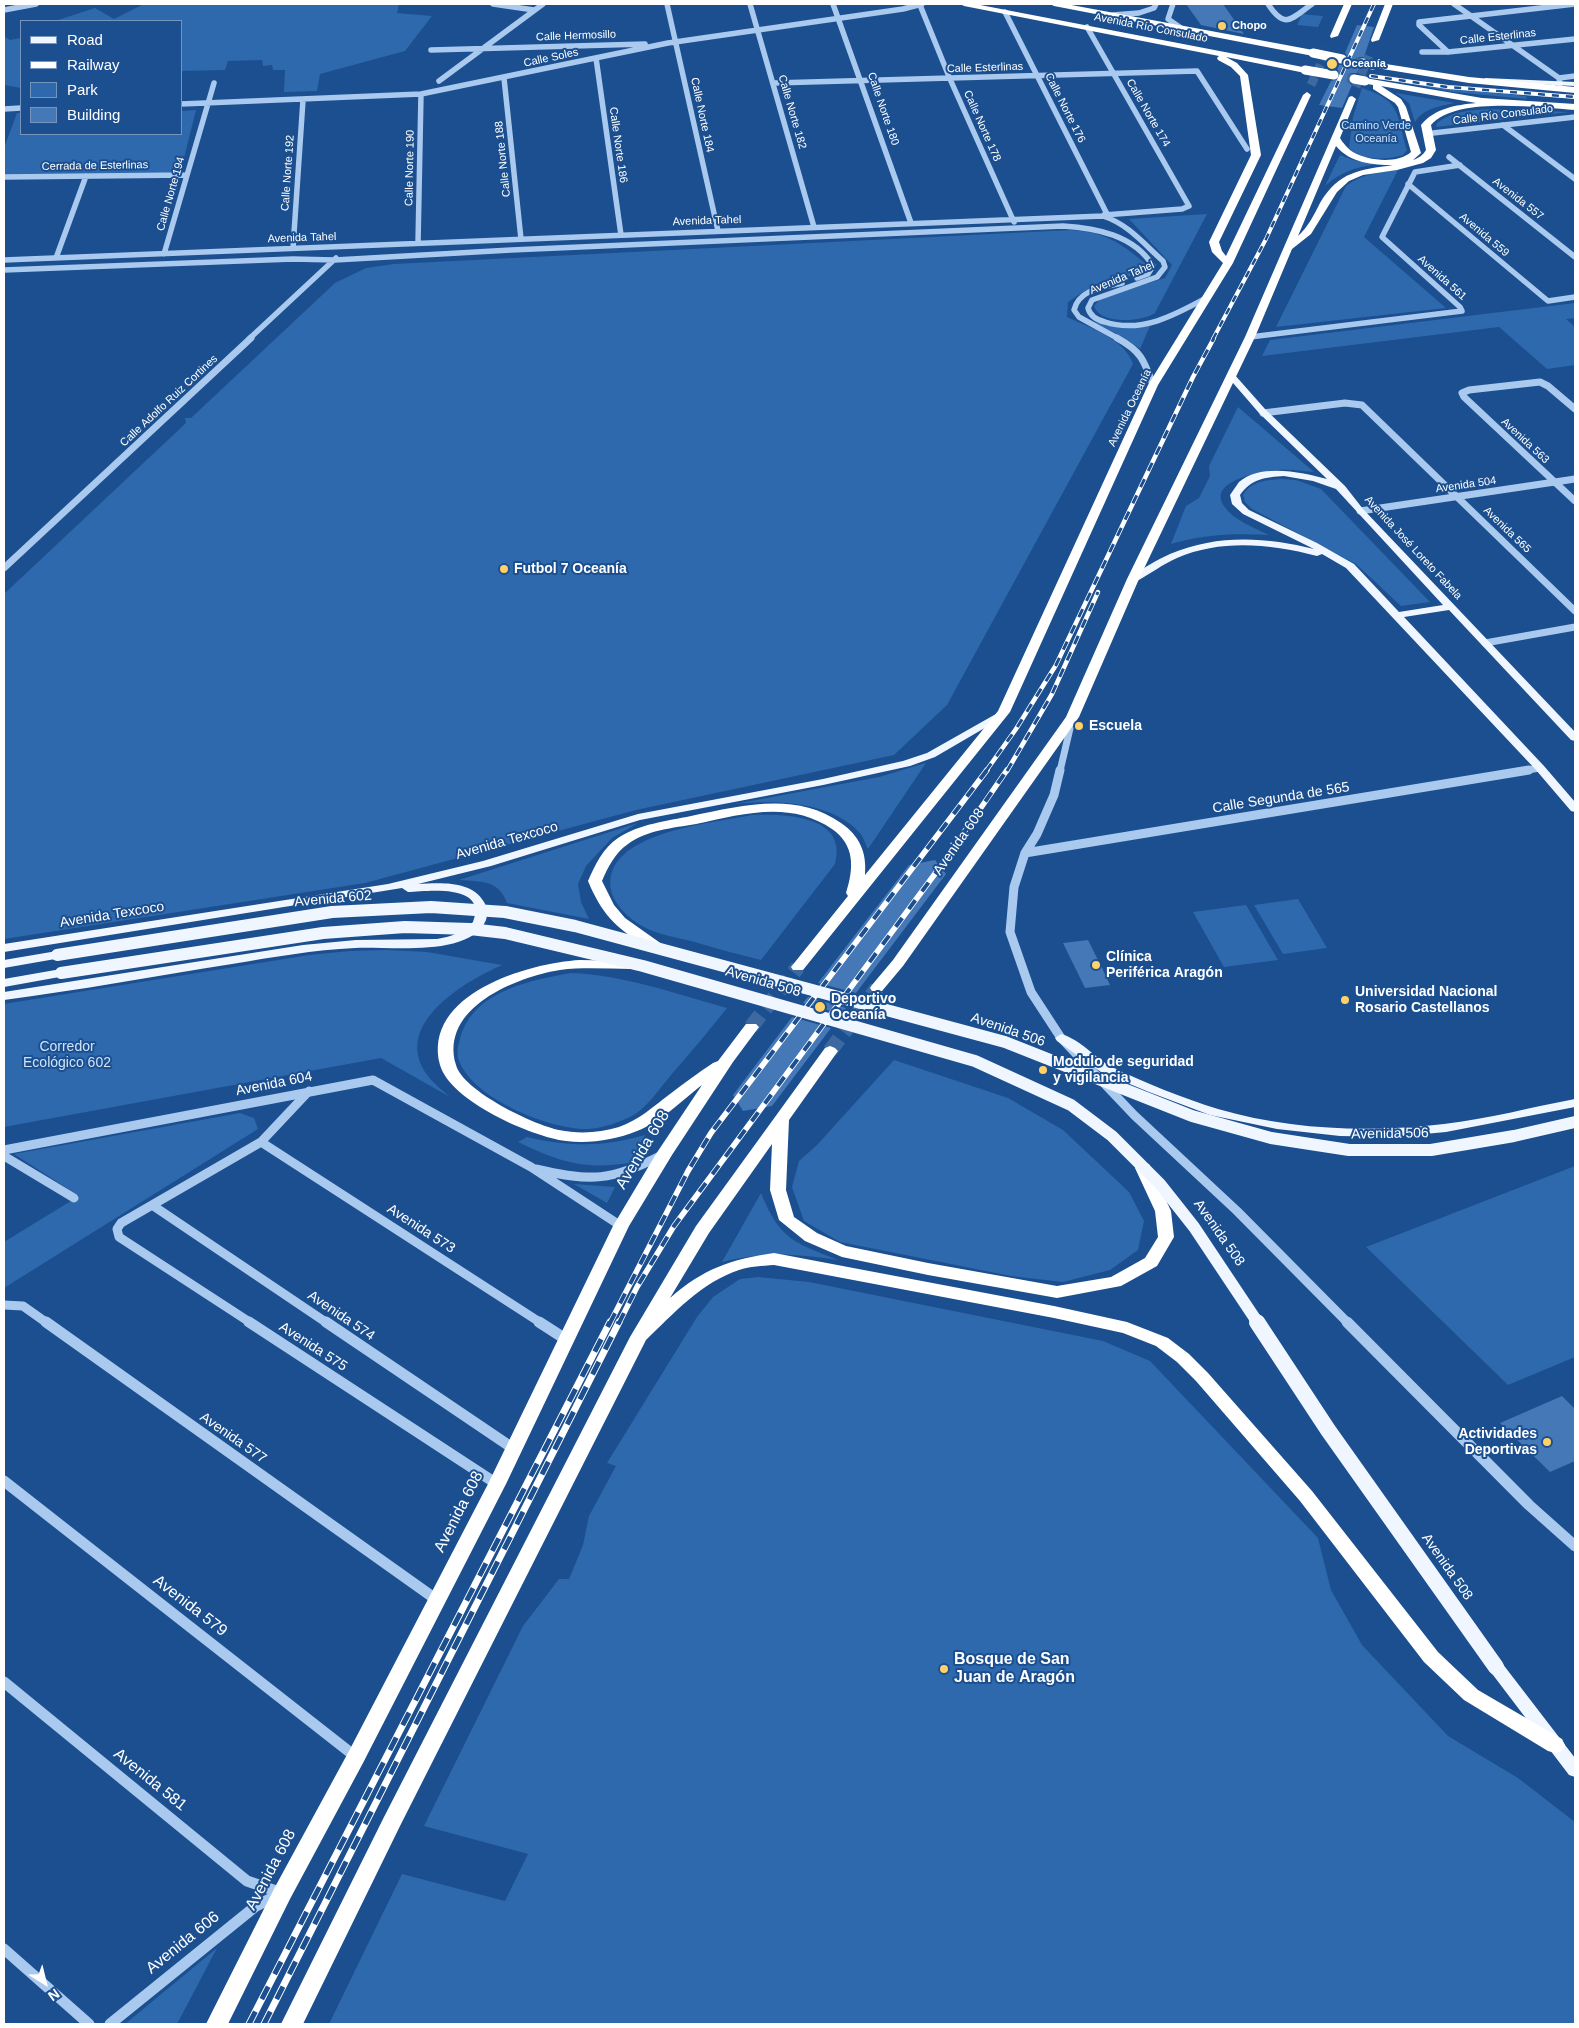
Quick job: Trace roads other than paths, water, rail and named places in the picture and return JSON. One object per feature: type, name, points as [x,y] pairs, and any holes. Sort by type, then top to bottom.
[{"type":"highway","name":"Avenida Río Consulado","points":[[964,4],[1334,75]]},
{"type":"highway","name":"Avenida Río Consulado","points":[[1054,4],[1077,6],[1113,15],[1342,59]]},
{"type":"highway","points":[[1332,40],[1348,4]]},
{"type":"highway","points":[[1374,44],[1389,4]]},
{"type":"highway","points":[[1206,50],[1234,65],[1244,76],[1256,149],[1256,155],[1214,242],[1216,252],[1228,263]]},
{"type":"highway","points":[[1362,63],[1469,80],[1575,90]]},
{"type":"highway","points":[[1354,79],[1443,95],[1509,103],[1575,107]]},
{"type":"highway","points":[[1335,137],[1348,152],[1369,160],[1398,161],[1410,158],[1416,153],[1400,104],[1367,82]]},
{"type":"highway","name":"Avenida Oceanía","points":[[1004,712],[1153,385],[1228,263],[1308,91]]},
{"type":"highway","points":[[1072,718],[1133,579],[1250,337],[1353,96]]},
{"type":"highway","points":[[1286,250],[1304,236],[1313,225],[1333,189],[1341,182],[1360,173],[1411,164],[1427,158],[1432,150],[1426,125],[1432,118],[1455,109],[1509,103]]},
{"type":"highway","points":[[798,967],[1004,712]]},
{"type":"highway","name":"Avenida 608","points":[[877,988],[898,963],[1072,718]]},
{"type":"highway","points":[[663,949],[614,918],[603,901],[596,881],[610,851],[635,833],[756,808],[780,807],[808,811],[832,822],[853,841],[859,856],[858,880],[847,905]]},
{"type":"highway","points":[[643,966],[582,964],[551,967],[522,975],[497,985],[473,1000],[456,1017],[447,1033],[446,1050],[449,1068],[465,1087],[486,1104],[534,1128],[557,1135],[581,1137],[602,1136],[626,1130],[642,1123],[727,1059]]},
{"type":"highway","name":"Avenida 608","points":[[217,2024],[282,1893],[356,1757],[498,1484],[621,1226],[664,1154],[727,1059],[751,1027]]},
{"type":"highway","points":[[292,2024],[391,1823],[639,1337],[702,1230],[830,1051]]},
{"type":"highway","points":[[781,1118],[778,1190],[786,1220],[811,1237],[842,1251],[928,1270],[1057,1292],[1115,1282],[1151,1262],[1166,1237],[1163,1211],[1143,1168]]},
{"type":"highway","points":[[639,1337],[702,1281],[728,1268],[748,1262],[774,1259],[1054,1312],[1126,1328],[1162,1342],[1183,1358],[1202,1377],[1232,1414],[1306,1496],[1431,1657],[1471,1695],[1555,1744]]},
{"type":"main road","points":[[1469,80],[1560,81],[1575,84]]},
{"type":"main road","name":"Avenida José Loreto Fabela","points":[[1231,376],[1264,413],[1342,488],[1360,511],[1575,738]]},
{"type":"main road","points":[[1342,488],[1321,479],[1280,474],[1248,480],[1238,487],[1235,495],[1237,504],[1246,512],[1314,545],[1350,566],[1540,768],[1575,809]]},
{"type":"main road","points":[[1133,579],[1173,556],[1198,548],[1228,543],[1259,542],[1292,546],[1322,554],[1350,566]]},
{"type":"main road","points":[[1396,615],[1451,607]]},
{"type":"main road","name":"Avenida Texcoco","points":[[4,948],[388,888],[487,864],[638,817],[906,764],[931,755],[952,744],[1004,712]]},
{"type":"main road","points":[[4,996],[303,949],[356,944],[437,943],[448,941],[467,933],[479,921],[482,915],[480,903],[469,893],[441,889],[388,888]]},
{"type":"main road","name":"Avenida 602","points":[[4,962],[296,916],[332,912],[432,907],[505,912],[575,926],[663,949]]},
{"type":"main road","points":[[4,983],[323,933],[405,927],[470,929],[505,933],[643,966]]},
{"type":"main road","name":"Avenida 506","points":[[663,949],[1005,1042],[1192,1116],[1271,1138],[1349,1150],[1431,1150],[1514,1136],[1575,1122]]},
{"type":"main road","name":"Avenida 508","points":[[643,966],[975,1061],[1071,1105],[1112,1136],[1160,1184],[1194,1227],[1328,1430],[1496,1667],[1575,1770]]},
{"type":"main road","points":[[1061,1038],[1106,1069],[1154,1089],[1215,1112],[1277,1125],[1340,1132],[1392,1133],[1446,1128],[1575,1103]]},
{"type":"street","points":[[4,10],[36,4]]},
{"type":"street","points":[[493,4],[534,10]]},
{"type":"street","points":[[438,81],[543,4]]},
{"type":"street","name":"Calle Norte 184","points":[[667,4],[718,231]]},
{"type":"street","name":"Calle Norte 182","points":[[750,4],[814,227]]},
{"type":"street","name":"Calle Norte 180","points":[[833,4],[840,18],[911,223]]},
{"type":"street","name":"Calle Soles","points":[[182,104],[421,94],[668,43],[921,4]]},
{"type":"street","name":"Calle Norte 178","points":[[921,4],[950,79],[1016,227]]},
{"type":"street","points":[[1113,15],[1144,12],[1154,8],[1156,4]]},
{"type":"street","points":[[1173,4],[1168,19],[1181,28]]},
{"type":"street","points":[[1268,4],[1277,18],[1283,20],[1290,18],[1312,4]]},
{"type":"street","points":[[1454,4],[1560,81],[1575,76]]},
{"type":"street","points":[[1448,52],[1419,25],[1419,22],[1575,4]]},
{"type":"street","name":"Calle Norte 176","points":[[1005,12],[1105,215]]},
{"type":"street","name":"Calle Norte 174","points":[[1087,27],[1189,206],[1187,208]]},
{"type":"street","name":"Calle Esterlinas","points":[[1422,52],[1448,52],[1575,39]]},
{"type":"street","name":"Calle Hermosillo","points":[[431,50],[668,43]]},
{"type":"street","name":"Calle Norte 186","points":[[596,58],[620,235]]},
{"type":"street","name":"Calle Esterlinas","points":[[774,83],[1197,71],[1247,149]]},
{"type":"street","name":"Calle Norte 188","points":[[504,78],[521,239]]},
{"type":"street","name":"Calle Norte 194","points":[[164,254],[214,82]]},
{"type":"street","name":"Calle Norte 190","points":[[418,243],[421,94]]},
{"type":"street","name":"Calle Norte 192","points":[[293,248],[303,100]]},
{"type":"street","points":[[4,109],[20,108]]},
{"type":"street","name":"Calle Río Consulado","points":[[1433,133],[1575,117]]},
{"type":"street","points":[[1503,125],[1575,179]]},
{"type":"street","name":"Avenida 557","points":[[1449,157],[1575,257]]},
{"type":"street","name":"Avenida 561","points":[[1250,337],[1462,311],[1460,307],[1382,238],[1408,184],[1417,171],[1460,166]]},
{"type":"street","name":"Cerrada de Esterlinas","points":[[4,177],[187,175]]},
{"type":"street","points":[[56,258],[86,176]]},
{"type":"street","name":"Avenida 559","points":[[1408,184],[1548,301],[1575,298]]},
{"type":"street","name":"Avenida Tahel","points":[[4,260],[1105,215],[1187,208]]},
{"type":"street","name":"Avenida Tahel","points":[[1105,215],[1132,233],[1163,261],[1166,267],[1156,277],[1092,300],[1088,305],[1088,310],[1092,316],[1106,322],[1125,326],[1152,324],[1162,321],[1208,297]]},
{"type":"street","name":"Avenida Tahel","points":[[4,270],[335,260],[1063,226],[1099,230],[1128,242],[1151,262],[1152,270],[1148,274],[1079,297],[1074,304],[1074,310],[1079,317],[1132,346],[1142,356],[1153,385]]},
{"type":"street","name":"Calle Adolfo Ruiz Cortines","points":[[4,568],[335,260],[346,246]]},
{"type":"street","name":"Avenida 563","points":[[1575,409],[1548,386],[1540,382],[1470,390],[1462,393],[1575,502]]},
{"type":"street","name":"Avenida 565","points":[[1264,413],[1345,403],[1357,403],[1365,408],[1575,611]]},
{"type":"street","name":"Avenida 504","points":[[1360,511],[1575,479]]},
{"type":"street","points":[[1485,643],[1575,627]]},
{"type":"street","name":"Avenida 508","points":[[1072,718],[1054,795],[1047,814],[1026,853],[1014,887],[1010,932],[1031,992],[1061,1038],[1134,1115],[1237,1210],[1528,1505],[1575,1546]]},
{"type":"street","name":"Calle Segunda de 565","points":[[1026,853],[1540,768]]},
{"type":"street","name":"Avenida 604","points":[[4,1150],[373,1080],[531,1167],[621,1226]]},
{"type":"street","points":[[152,1205],[261,1142],[309,1091]]},
{"type":"street","name":"Avenida 573","points":[[261,1142],[567,1340]]},
{"type":"street","name":"Avenida 604","points":[[531,1167],[565,1176],[601,1179],[618,1177],[636,1170],[664,1154]]},
{"type":"street","points":[[4,1156],[74,1198]]},
{"type":"street","name":"Avenida 575","points":[[152,1205],[121,1223],[117,1229],[119,1237],[498,1484]]},
{"type":"street","name":"Avenida 574","points":[[152,1205],[514,1449]]},
{"type":"street","name":"Avenida 577","points":[[7,1304],[23,1306],[437,1600]]},
{"type":"street","name":"Avenida 579","points":[[4,1481],[356,1757]]},
{"type":"street","name":"Avenida 581","points":[[4,1682],[247,1881],[282,1893]]},
{"type":"street","name":"Avenida 606","points":[[110,2024],[256,1906],[282,1893]]},
{"type":"street","points":[[4,1950],[89,2024]]},
{"type":"tunnel","points":[[1311,85],[1328,48]]},
{"type":"tunnel","points":[[1356,87],[1369,56]]},
{"type":"tunnel","points":[[1342,59],[1362,63]]},
{"type":"tunnel","points":[[1334,75],[1354,79]]},
{"type":"tunnel","points":[[751,1027],[798,967]]},
{"type":"tunnel","points":[[830,1051],[877,988]]},
{"type":"railway","points":[[1213,339],[1266,239],[1374,4]]},
{"type":"railway","points":[[1371,76],[1448,87],[1575,97]]},
{"type":"railway","points":[[986,771],[1016,729],[1056,665],[1193,377],[1214,338]]},
{"type":"railway","points":[[1007,771],[1052,694],[1098,592]]},
{"type":"railway","points":[[610,1323],[688,1171],[711,1133],[987,770]]},
{"type":"railway","points":[[619,1323],[637,1287],[674,1226],[940,867],[1007,770]]},
{"type":"railway","points":[[249,2024],[610,1322]]},
{"type":"railway","points":[[264,2024],[619,1322]]},
{"type":"place","name":"Chopo","points":[[1222,26]]},
{"type":"place","name":"Oceanía","points":[[1332,64]]},
{"type":"place","name":"Futbol 7 Oceanía","points":[[504,569]]},
{"type":"place","name":"Escuela","points":[[1079,726]]},
{"type":"place","name":"Clínica Periférica Aragón","points":[[1096,965]]},
{"type":"place","name":"Universidad Nacional Rosario Castellanos","points":[[1345,1000]]},
{"type":"place","name":"Deportivo Oceanía","points":[[820,1007]]},
{"type":"place","name":"Modulo de seguridad y vigilancia","points":[[1043,1070]]},
{"type":"place","name":"Actividades Deportivas","points":[[1547,1442]]},
{"type":"place","name":"Bosque de San Juan de Aragón","points":[[944,1669]]},
{"type":"park label","name":"Camino Verde Oceanía","points":[[1376,132]]},
{"type":"park label","name":"Corredor Ecológico 602","points":[[67,1056]]}]
